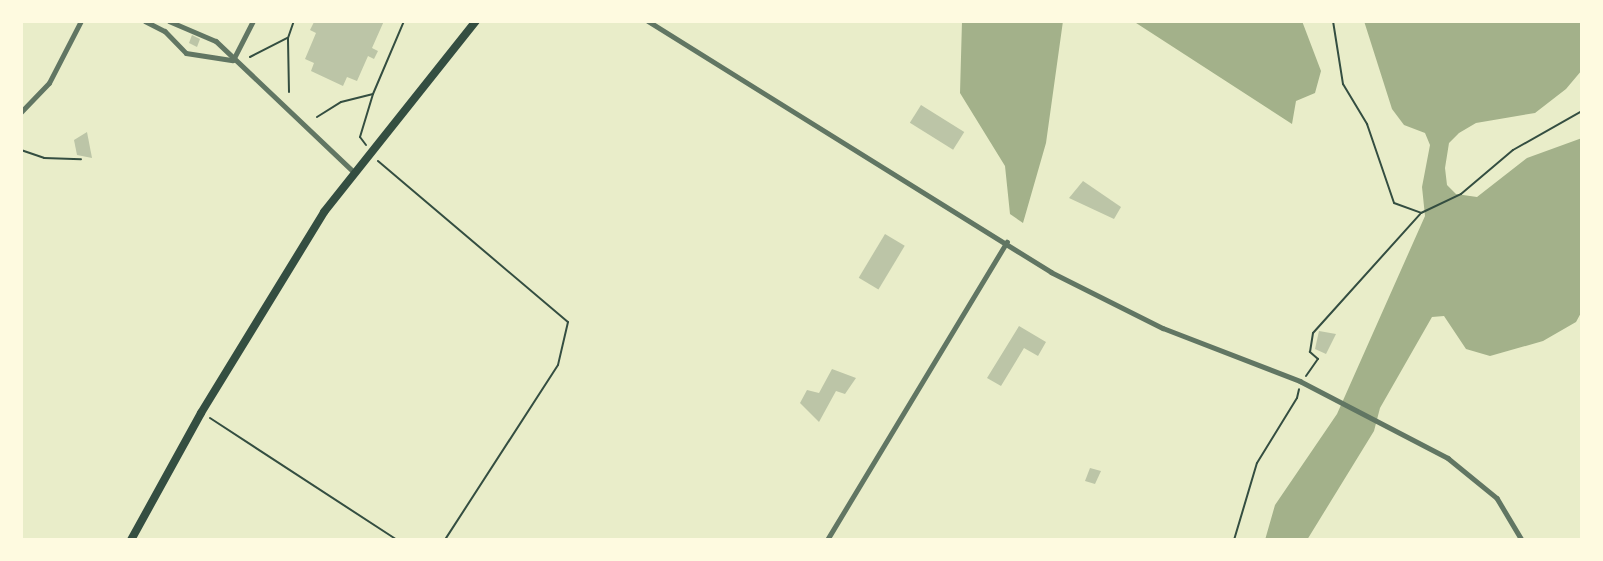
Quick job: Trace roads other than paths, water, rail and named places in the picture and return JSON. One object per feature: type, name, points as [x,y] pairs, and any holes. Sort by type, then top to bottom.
[{"type":"main road","points":[[131,540],[201,413],[354,172],[476,21]]},
{"type":"street","points":[[21,112],[49,83],[80,21]]},
{"type":"street","points":[[145,21],[165,31],[186,53],[233,60]]},
{"type":"street","points":[[169,21],[216,41],[354,172]]},
{"type":"street","points":[[233,60],[253,21]]},
{"type":"street","points":[[648,21],[1007,242],[1051,272],[1163,328],[1300,381],[1385,423],[1481,481],[1503,507],[1522,540]]},
{"type":"street","points":[[827,540],[1007,242]]}]
